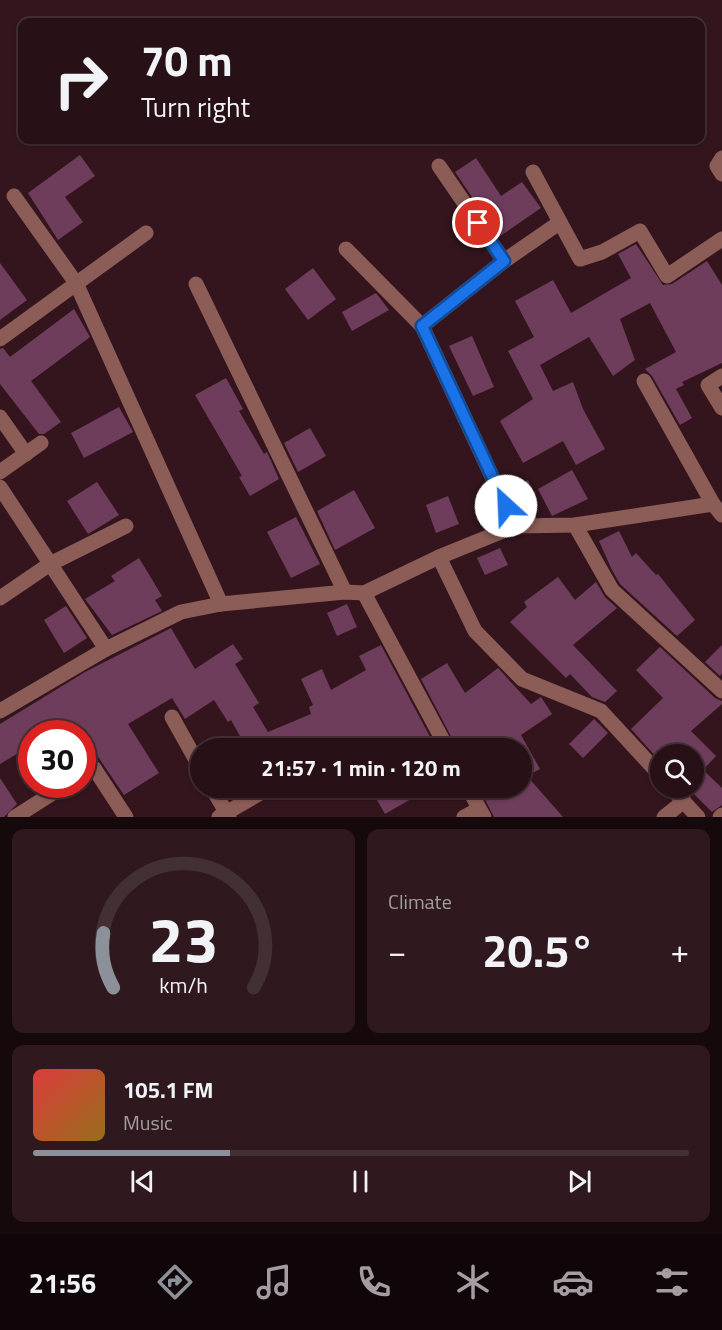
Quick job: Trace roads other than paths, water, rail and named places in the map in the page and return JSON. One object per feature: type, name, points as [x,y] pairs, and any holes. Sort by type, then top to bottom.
[{"type":"street","points":[[722,158],[717,166],[722,174]]},
{"type":"street","points":[[439,166],[504,261]]},
{"type":"street","points":[[533,172],[580,259],[602,252],[640,231],[667,276],[722,239]]},
{"type":"street","points":[[14,196],[76,283],[221,604]]},
{"type":"street","points":[[422,326],[504,261],[559,223]]},
{"type":"street","points":[[0,339],[146,233]]},
{"type":"street","points":[[346,249],[422,326],[515,526]]},
{"type":"street","points":[[196,284],[345,592]]},
{"type":"street","points":[[722,376],[708,385],[722,408]]},
{"type":"street","points":[[0,711],[106,650],[181,612],[221,604],[345,592],[364,593],[439,556],[515,526],[574,525],[717,509],[644,381]]},
{"type":"street","points":[[0,417],[26,454]]},
{"type":"street","points":[[0,472],[41,443]]},
{"type":"street","points":[[0,487],[106,650]]},
{"type":"street","points":[[574,525],[612,590],[722,691]]},
{"type":"street","points":[[0,598],[50,564],[126,526]]},
{"type":"street","points":[[439,556],[475,631],[522,679],[601,711],[650,765]]},
{"type":"street","points":[[364,593],[442,738]]},
{"type":"street","points":[[171,717],[190,750]]},
{"type":"street","points":[[96,771],[126,817]]},
{"type":"street","points":[[15,817],[45,798]]},
{"type":"street","points":[[217,798],[225,816],[253,798]]},
{"type":"street","points":[[464,817],[481,813],[473,798]]},
{"type":"street","points":[[681,798],[698,817]]},
{"type":"street","points":[[664,817],[684,801]]}]
